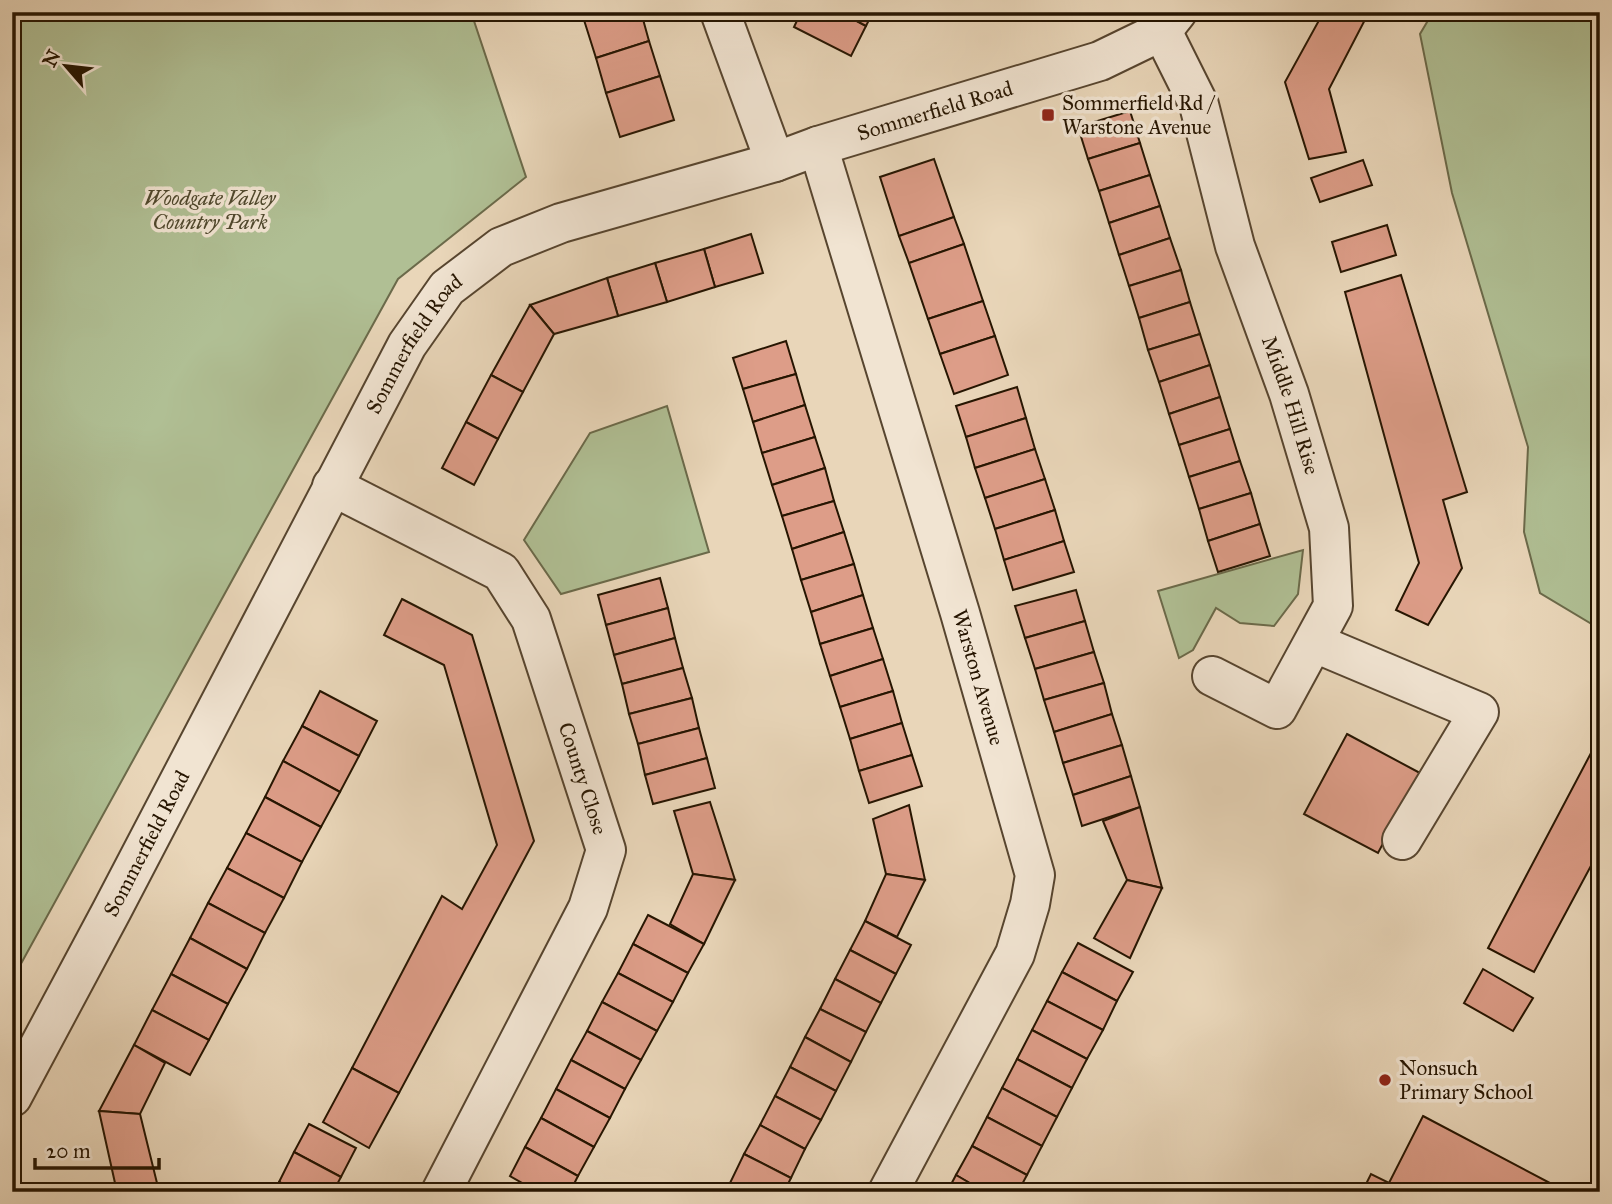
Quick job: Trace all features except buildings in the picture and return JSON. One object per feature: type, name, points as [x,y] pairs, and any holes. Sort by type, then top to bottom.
[{"type":"street","points":[[721,14],[775,162]]},
{"type":"street","name":"Sommerfield Road","points":[[12,1097],[407,345],[447,288],[501,247],[561,223],[775,162],[818,146],[1100,61],[1170,22]]},
{"type":"street","name":"Middle Hill Rise","points":[[1170,22],[1199,105],[1235,246],[1289,394],[1329,528],[1333,606],[1278,709],[1212,676]]},
{"type":"street","name":"Warston Avenue","points":[[818,146],[960,612],[1035,875],[1030,904],[1015,954],[888,1192]]},
{"type":"street","name":"County Close","points":[[332,486],[501,572],[531,619],[606,850],[588,908],[441,1192]]},
{"type":"street","points":[[1315,643],[1479,712],[1402,840]]},
{"type":"green space","name":"Woodgate Valley Country Park","points":[[12,12],[471,12],[526,177],[398,279],[12,980]]},
{"type":"green space","points":[[1433,12],[1600,12],[1600,629],[1540,593],[1524,532],[1528,447],[1452,193],[1420,34]]},
{"type":"green space","points":[[667,406],[709,552],[561,594],[524,540],[590,433]]},
{"type":"green space","points":[[1303,550],[1298,594],[1274,626],[1240,623],[1216,608],[1193,650],[1179,658],[1158,591]]},
{"type":"place","name":"Sommerfield Rd / Warstone Avenue","points":[[1048,115]]},
{"type":"place","name":"Nonsuch Primary School","points":[[1385,1080]]}]
